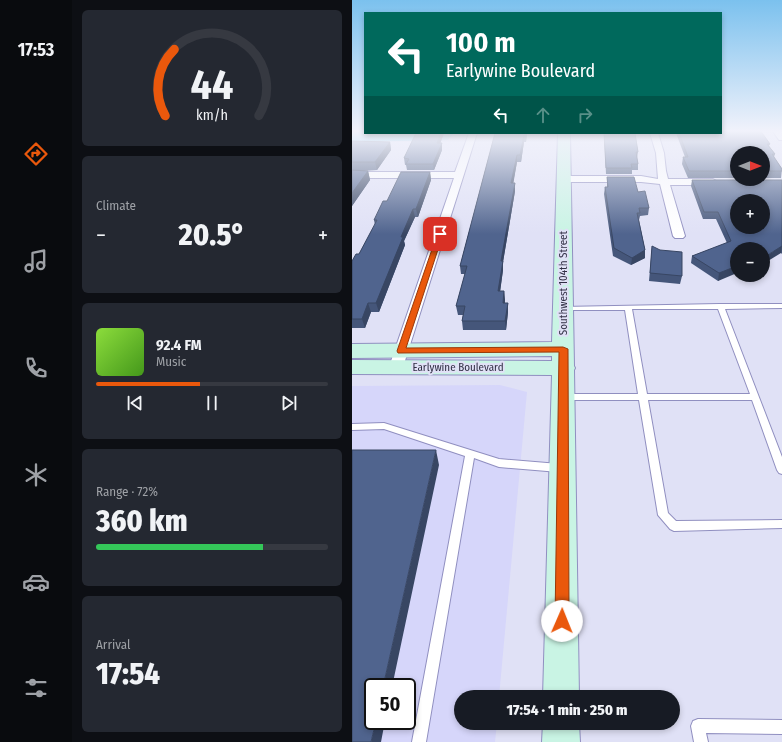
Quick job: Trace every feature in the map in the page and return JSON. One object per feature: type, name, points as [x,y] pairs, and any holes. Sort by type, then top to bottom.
[{"type":"main road","name":"Southwest 104th Street","points":[[561,690],[564,397],[564,165]]},
{"type":"main road","name":"Earlywine Boulevard","points":[[352,351],[398,359],[563,358]]},
{"type":"main road","name":"Earlywine Boulevard","points":[[352,368],[398,359]]},
{"type":"main road","points":[[561,730],[561,742]]},
{"type":"street","points":[[398,359],[462,165]]},
{"type":"street","points":[[660,165],[679,236]]},
{"type":"street","points":[[352,175],[459,175]]},
{"type":"street","points":[[564,182],[642,186],[664,182],[727,182]]},
{"type":"lane","points":[[721,306],[782,470]]},
{"type":"lane","points":[[563,308],[782,306]]},
{"type":"lane","points":[[628,307],[663,515],[674,526],[782,524]]},
{"type":"lane","points":[[564,397],[754,397]]},
{"type":"lane","points":[[352,427],[384,426],[499,463],[563,469]]},
{"type":"lane","points":[[419,742],[470,453]]},
{"type":"lane","points":[[701,742],[698,726],[782,727]]},
{"type":"shaded area","points":[[500,385],[527,392],[500,690],[454,690],[454,730],[496,730],[495,742],[352,742],[352,386]]},
{"type":"building","points":[[487,165],[515,165],[511,183],[515,183],[501,261],[503,261],[498,291],[504,291],[503,303],[508,303],[505,321],[462,321],[465,306],[456,306],[467,266],[460,266]]},
{"type":"building","points":[[606,165],[631,165],[632,168],[606,168]]},
{"type":"building","points":[[686,165],[730,165],[730,171],[689,171]]},
{"type":"building","points":[[770,165],[779,165],[782,171],[770,171]]},
{"type":"building","points":[[352,170],[368,171],[352,193]]},
{"type":"building","points":[[401,172],[430,172],[416,209],[413,209],[401,237],[403,237],[376,303],[368,303],[362,319],[352,319],[352,261],[356,254],[359,254],[377,220],[374,220],[383,201],[387,201]]},
{"type":"building","points":[[607,177],[634,177],[638,192],[645,191],[649,208],[639,208],[640,213],[637,213],[645,250],[632,258],[614,248],[605,187],[608,187]]},
{"type":"building","points":[[692,180],[730,180],[730,186],[770,186],[770,180],[782,180],[782,246],[770,254],[770,242],[730,242],[730,269],[719,273],[692,256],[731,241],[718,212],[704,212]]},
{"type":"building","points":[[652,246],[660,250],[682,252],[682,276],[650,273]]},
{"type":"building","points":[[352,450],[436,450],[385,678],[364,678],[364,730],[374,730],[371,742],[352,742]]},
{"type":"route","points":[[440,234],[401,351],[563,349],[562,621]]}]
